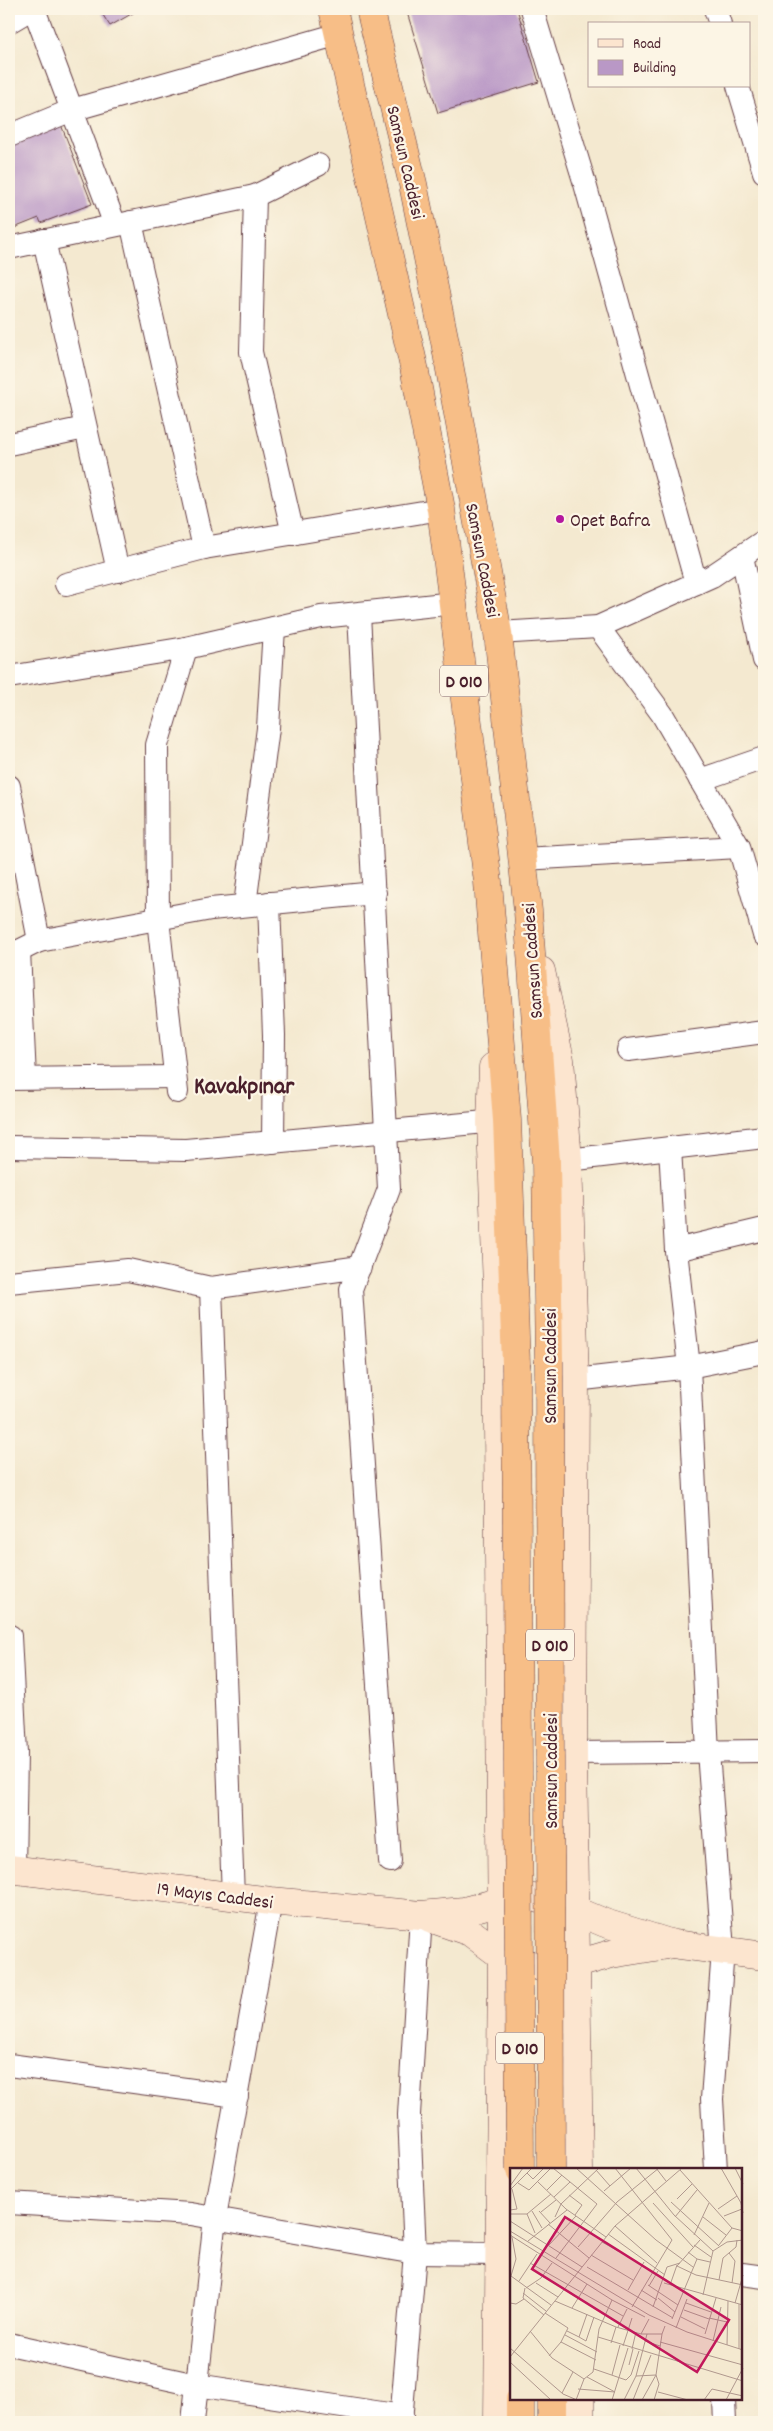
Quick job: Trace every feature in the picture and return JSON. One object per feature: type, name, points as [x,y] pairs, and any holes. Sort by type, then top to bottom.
[{"type":"highway","name":"Samsun Caddesi","points":[[370,9],[413,184],[442,323],[498,633],[528,911],[546,1162],[549,1361],[551,2168]]},
{"type":"highway","name":"Samsun Caddesi","points":[[336,22],[414,367],[441,509],[488,882],[496,978],[499,1121],[516,1364],[521,1925],[520,2168]]},
{"type":"highway","points":[[520,2401],[520,2422]]},
{"type":"highway","points":[[552,2401],[552,2422]]},
{"type":"street","points":[[9,22],[32,9],[72,110],[123,224],[204,548]]},
{"type":"street","points":[[532,9],[585,184],[696,583]]},
{"type":"street","points":[[715,9],[719,22]]},
{"type":"street","points":[[9,136],[72,110],[336,22]]},
{"type":"street","points":[[739,88],[764,172]]},
{"type":"street","points":[[9,248],[254,196],[318,165]]},
{"type":"street","points":[[254,196],[251,352],[293,534]]},
{"type":"street","points":[[44,240],[118,570]]},
{"type":"street","points":[[9,444],[85,428]]},
{"type":"street","points":[[66,584],[204,548],[441,509]]},
{"type":"street","points":[[498,633],[598,627],[712,576],[764,541]]},
{"type":"street","points":[[742,556],[764,660]]},
{"type":"street","points":[[9,677],[186,648],[321,617],[454,603]]},
{"type":"street","points":[[359,614],[389,1189],[351,1289],[390,1861]]},
{"type":"street","points":[[598,627],[662,714],[739,847],[759,901],[764,935]]},
{"type":"street","points":[[245,905],[268,728],[274,628]]},
{"type":"street","points":[[186,648],[157,744],[158,919],[176,1084],[17,1079],[14,953],[39,941],[158,919],[211,909],[375,893]]},
{"type":"street","points":[[700,780],[764,758]]},
{"type":"street","points":[[9,786],[16,858],[39,941]]},
{"type":"street","points":[[523,859],[739,847]]},
{"type":"street","points":[[269,903],[274,1035],[273,1142]]},
{"type":"street","points":[[528,911],[560,1060],[568,1160],[575,1380],[574,1753],[579,2168]]},
{"type":"street","points":[[628,1050],[764,1032]]},
{"type":"street","points":[[9,1147],[186,1150],[499,1121],[497,1326],[502,1956],[498,2422]]},
{"type":"street","points":[[568,1160],[764,1137]]},
{"type":"street","points":[[670,1148],[676,1250],[689,1367],[708,1752],[723,1950],[712,2099],[716,2168]]},
{"type":"street","points":[[676,1250],[764,1229]]},
{"type":"street","points":[[9,1282],[128,1270],[211,1288],[360,1267]]},
{"type":"street","points":[[211,1288],[233,1897]]},
{"type":"street","points":[[575,1380],[689,1367],[764,1352]]},
{"type":"street","points":[[10,1636],[16,1753],[12,1869]]},
{"type":"street","points":[[574,1753],[764,1751]]},
{"type":"street","name":"19 Mayıs Caddesi","points":[[12,1869],[233,1897],[421,1914],[464,1911],[501,1900],[534,1898],[575,1909],[605,1924],[674,1944]]},
{"type":"street","points":[[193,2422],[215,2217],[271,1901]]},
{"type":"street","points":[[9,2344],[196,2385],[401,2419],[415,2252],[409,2115],[421,1914]]},
{"type":"street","name":"19 Mayıs Caddesi","points":[[421,1914],[470,1932],[502,1956],[535,1966],[558,1967],[577,1964],[611,1954],[674,1944]]},
{"type":"street","points":[[674,1944],[764,1956]]},
{"type":"street","points":[[9,2065],[237,2096]]},
{"type":"street","points":[[9,2203],[215,2217],[415,2252],[498,2254]]},
{"type":"street","points":[[743,2274],[764,2277]]},
{"type":"street","points":[[580,2401],[580,2422]]},
{"type":"street","points":[[724,2401],[725,2422]]},
{"type":"building","points":[[99,9],[140,9],[110,26]]},
{"type":"building","points":[[406,9],[517,9],[539,82],[438,113]]},
{"type":"building","points":[[60,122],[92,204],[41,223],[39,218],[9,230],[9,142]]},
{"type":"place","name":"Opet Bafra","points":[[560,519]]},
{"type":"district","name":"Kavakpınar","points":[[244,1085]]}]
